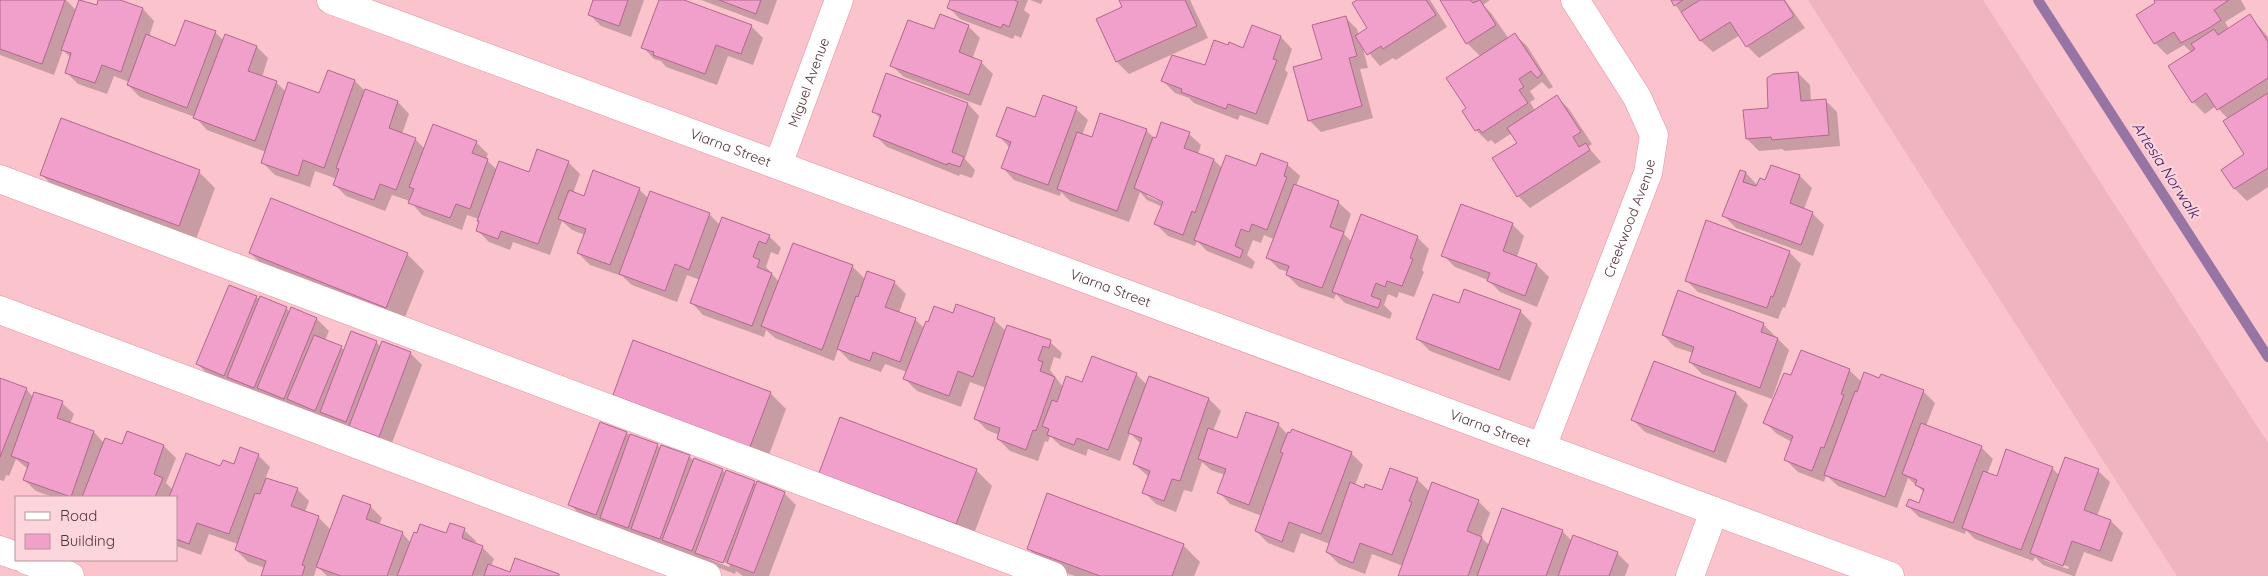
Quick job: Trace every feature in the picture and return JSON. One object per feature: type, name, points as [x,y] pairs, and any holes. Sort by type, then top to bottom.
[{"type":"street","name":"Viarna Street","points":[[331,0],[1890,576]]},
{"type":"street","name":"Miguel Avenue","points":[[778,165],[839,0]]},
{"type":"street","name":"Creekwood Avenue","points":[[1542,448],[1648,173],[1654,135],[1637,97],[1575,0]]},
{"type":"street","points":[[0,179],[1053,576]]},
{"type":"street","points":[[0,310],[707,576]]},
{"type":"street","points":[[1690,576],[1714,511]]},
{"type":"street","points":[[0,550],[15,556]]},
{"type":"street","points":[[29,561],[70,576]]},
{"type":"shaded area","points":[[1808,0],[1983,0],[2268,443],[2268,576],[2177,576]]},
{"type":"building","points":[[0,0],[65,0],[42,64],[0,49]]},
{"type":"building","points":[[79,0],[97,5],[98,0],[120,0],[143,8],[121,72],[102,65],[95,83],[65,73],[71,53],[61,50]]},
{"type":"building","points":[[593,0],[628,0],[619,26],[588,15]]},
{"type":"building","points":[[659,0],[684,0],[752,25],[741,54],[716,45],[705,74],[653,55],[654,52],[641,48]]},
{"type":"building","points":[[719,0],[761,0],[756,14]]},
{"type":"building","points":[[950,0],[1014,0],[1018,2],[1009,27],[1003,24],[1001,28],[947,8]]},
{"type":"building","points":[[1119,0],[1185,0],[1197,26],[1116,62],[1096,19],[1122,7]]},
{"type":"building","points":[[1357,0],[1426,0],[1436,15],[1383,49],[1381,46],[1367,55],[1355,36],[1367,28],[1352,3]]},
{"type":"building","points":[[1440,0],[1470,0],[1473,3],[1480,0],[1496,25],[1466,44]]},
{"type":"building","points":[[1671,0],[1683,0],[1674,6]]},
{"type":"building","points":[[1700,0],[1784,0],[1794,16],[1746,47],[1730,22],[1700,41],[1681,12]]},
{"type":"building","points":[[2154,0],[2229,0],[2214,10],[2221,20],[2209,28],[2181,43],[2174,32],[2154,44],[2136,15],[2155,3]]},
{"type":"building","points":[[940,14],[969,25],[959,52],[982,61],[969,95],[890,66],[908,20],[934,29]]},
{"type":"building","points":[[2250,14],[2268,42],[2268,78],[2217,110],[2206,93],[2192,103],[2168,66],[2195,49],[2191,44],[2214,29],[2218,35]]},
{"type":"building","points":[[1346,16],[1357,56],[1349,58],[1362,106],[1308,121],[1293,67],[1322,59],[1312,25]]},
{"type":"building","points":[[185,20],[216,31],[187,108],[127,85],[146,34],[175,46]]},
{"type":"building","points":[[1252,25],[1281,36],[1273,59],[1277,60],[1256,114],[1228,104],[1226,109],[1181,92],[1182,89],[1161,81],[1172,55],[1205,65],[1214,40],[1228,45],[1229,42],[1243,48]]},
{"type":"building","points":[[1515,33],[1542,74],[1537,78],[1531,71],[1519,79],[1524,87],[1519,90],[1528,103],[1482,133],[1479,129],[1475,131],[1462,111],[1466,108],[1446,78]]},
{"type":"building","points":[[225,34],[257,46],[248,71],[277,81],[255,141],[193,118]]},
{"type":"building","points":[[328,70],[355,80],[324,168],[303,160],[298,176],[261,163],[288,82],[319,93]]},
{"type":"building","points":[[1798,72],[1801,101],[1826,99],[1829,135],[1772,140],[1771,137],[1746,139],[1743,110],[1768,108],[1767,78],[1773,74]]},
{"type":"building","points":[[886,73],[968,103],[952,152],[964,157],[960,167],[948,163],[947,165],[873,136],[881,115],[872,112]]},
{"type":"building","points":[[365,89],[398,101],[389,128],[416,138],[396,190],[380,184],[374,200],[333,185],[339,169],[336,168]]},
{"type":"building","points":[[2268,93],[2268,168],[2234,189],[2221,170],[2244,154],[2223,121]]},
{"type":"building","points":[[1043,95],[1077,107],[1048,185],[1001,168],[1011,142],[996,136],[1007,107],[1035,117]]},
{"type":"building","points":[[1557,95],[1581,132],[1573,137],[1579,147],[1586,143],[1590,150],[1517,197],[1492,158],[1517,143],[1507,128]]},
{"type":"building","points":[[1100,113],[1147,129],[1117,211],[1057,189],[1077,132],[1092,137]]},
{"type":"building","points":[[61,118],[200,170],[179,226],[40,175]]},
{"type":"building","points":[[1161,122],[1190,132],[1184,148],[1214,159],[1195,213],[1192,211],[1183,235],[1154,224],[1163,202],[1134,188],[1153,137],[1156,138]]},
{"type":"building","points":[[433,124],[477,141],[472,153],[488,159],[470,209],[456,204],[450,218],[408,203],[414,189],[409,187]]},
{"type":"building","points":[[537,149],[569,161],[538,244],[501,231],[498,239],[476,231],[479,221],[477,221],[499,161],[529,172]]},
{"type":"building","points":[[1261,153],[1288,163],[1284,176],[1287,177],[1267,230],[1252,224],[1249,232],[1241,229],[1235,246],[1243,250],[1240,258],[1194,240],[1226,155],[1256,166]]},
{"type":"building","points":[[1771,165],[1800,175],[1790,203],[1813,212],[1801,245],[1722,216],[1740,170],[1746,172],[1743,182],[1756,186],[1760,178],[1765,180]]},
{"type":"building","points":[[593,170],[640,188],[610,265],[577,253],[586,229],[558,219],[569,190],[584,196]]},
{"type":"building","points":[[1294,184],[1339,201],[1330,227],[1344,232],[1322,288],[1286,275],[1289,266],[1266,258]]},
{"type":"building","points":[[650,191],[710,213],[689,270],[675,264],[665,291],[619,274]]},
{"type":"building","points":[[271,198],[408,253],[386,308],[249,253]]},
{"type":"building","points":[[1461,204],[1513,223],[1503,251],[1537,264],[1525,296],[1487,281],[1490,273],[1441,256]]},
{"type":"building","points":[[1361,214],[1418,236],[1410,258],[1413,259],[1402,286],[1387,281],[1385,287],[1376,283],[1371,296],[1381,300],[1378,308],[1332,292]]},
{"type":"building","points":[[722,217],[770,235],[766,244],[759,241],[753,257],[760,260],[757,267],[772,273],[752,326],[690,303]]},
{"type":"building","points":[[1706,220],[1790,251],[1767,308],[1685,281]]},
{"type":"building","points":[[793,243],[853,265],[822,350],[761,326]]},
{"type":"building","points":[[867,271],[895,281],[885,307],[916,318],[900,362],[873,352],[870,361],[837,349]]},
{"type":"building","points":[[229,285],[257,296],[224,376],[196,364]]},
{"type":"building","points":[[1464,289],[1521,310],[1499,370],[1416,339],[1433,294],[1459,303]]},
{"type":"building","points":[[1678,290],[1764,323],[1761,332],[1778,338],[1760,388],[1689,362],[1694,347],[1662,335]]},
{"type":"building","points":[[260,296],[287,307],[254,388],[227,377]]},
{"type":"building","points":[[956,304],[995,318],[973,377],[958,371],[949,396],[903,379],[926,321],[928,322],[934,306],[953,313]]},
{"type":"building","points":[[291,307],[317,318],[284,399],[257,388]]},
{"type":"building","points":[[1007,325],[1051,340],[1049,348],[1043,346],[1038,360],[1043,362],[1040,371],[1055,377],[1036,431],[1033,430],[1026,450],[997,439],[1000,428],[974,419]]},
{"type":"building","points":[[351,331],[377,341],[346,422],[320,412]]},
{"type":"building","points":[[314,335],[342,346],[315,411],[287,399]]},
{"type":"building","points":[[633,340],[771,392],[750,447],[613,395]]},
{"type":"building","points":[[382,341],[411,352],[379,437],[349,426]]},
{"type":"building","points":[[1801,350],[1850,369],[1841,394],[1844,395],[1824,448],[1821,447],[1812,471],[1784,460],[1793,436],[1763,423],[1784,373],[1791,375]]},
{"type":"building","points":[[1092,356],[1137,373],[1108,450],[1077,438],[1074,445],[1047,435],[1049,429],[1042,426],[1052,400],[1057,402],[1066,376],[1082,382]]},
{"type":"building","points":[[1654,361],[1736,392],[1714,452],[1631,420]]},
{"type":"building","points":[[1864,372],[1879,378],[1881,374],[1924,390],[1885,497],[1824,475],[1855,391],[1857,392]]},
{"type":"building","points":[[1149,376],[1209,398],[1180,481],[1172,479],[1164,501],[1142,493],[1150,471],[1133,464],[1142,438],[1128,433]]},
{"type":"building","points":[[0,378],[27,388],[0,457]]},
{"type":"building","points":[[34,392],[63,401],[57,418],[94,431],[71,496],[23,480],[29,463],[11,456]]},
{"type":"building","points":[[1246,412],[1279,423],[1249,505],[1217,493],[1226,469],[1198,459],[1208,428],[1237,438]]},
{"type":"building","points":[[840,417],[977,469],[956,524],[819,473]]},
{"type":"building","points":[[600,422],[627,432],[596,515],[568,505]]},
{"type":"building","points":[[1921,423],[1982,446],[1953,523],[1906,506],[1909,499],[1919,503],[1924,489],[1915,485],[1917,480],[1902,474]]},
{"type":"building","points":[[1292,429],[1352,452],[1321,534],[1289,522],[1282,542],[1255,531],[1283,453],[1280,452],[1288,432],[1290,433]]},
{"type":"building","points":[[127,431],[164,445],[154,474],[163,478],[155,496],[82,496],[105,438],[122,444]]},
{"type":"building","points":[[630,434],[658,444],[628,528],[600,518]]},
{"type":"building","points":[[661,445],[690,455],[660,539],[631,529]]},
{"type":"building","points":[[240,447],[259,454],[229,534],[197,523],[189,544],[178,540],[178,496],[169,496],[186,453],[220,466],[223,460],[234,464]]},
{"type":"building","points":[[2006,449],[2053,467],[2021,550],[1962,528],[1983,471],[1997,476]]},
{"type":"building","points":[[2065,457],[2099,469],[2084,510],[2111,520],[2100,551],[2072,541],[2063,566],[2030,553]]},
{"type":"building","points":[[694,458],[723,469],[692,551],[662,540]]},
{"type":"building","points":[[1390,468],[1418,478],[1409,501],[1412,502],[1392,555],[1360,543],[1353,563],[1326,552],[1350,482],[1364,488],[1365,484],[1382,490]]},
{"type":"building","points":[[726,470],[755,481],[723,563],[695,553]]},
{"type":"building","points":[[266,478],[298,488],[291,506],[319,516],[302,565],[305,566],[302,576],[261,576],[266,561],[235,550],[255,493],[260,494]]},
{"type":"building","points":[[757,481],[785,492],[754,573],[727,563]]},
{"type":"building","points":[[1432,482],[1479,500],[1467,531],[1482,537],[1468,576],[1398,576]]},
{"type":"building","points":[[1047,493],[1184,544],[1172,576],[1100,576],[1027,549]]},
{"type":"building","points":[[343,495],[371,505],[366,519],[403,532],[387,576],[341,576],[316,567]]},
{"type":"building","points":[[1502,508],[1563,530],[1546,576],[1477,576]]},
{"type":"building","points":[[450,523],[465,528],[462,538],[483,546],[472,576],[397,576],[414,532],[417,533],[420,524],[446,533]]},
{"type":"building","points":[[1573,535],[1618,552],[1609,576],[1558,576]]},
{"type":"building","points":[[515,558],[559,574],[559,576],[484,576],[488,564],[510,572]]},
{"type":"waterway","name":"Artesia Norwalk","points":[[2038,0],[2268,357]]}]
